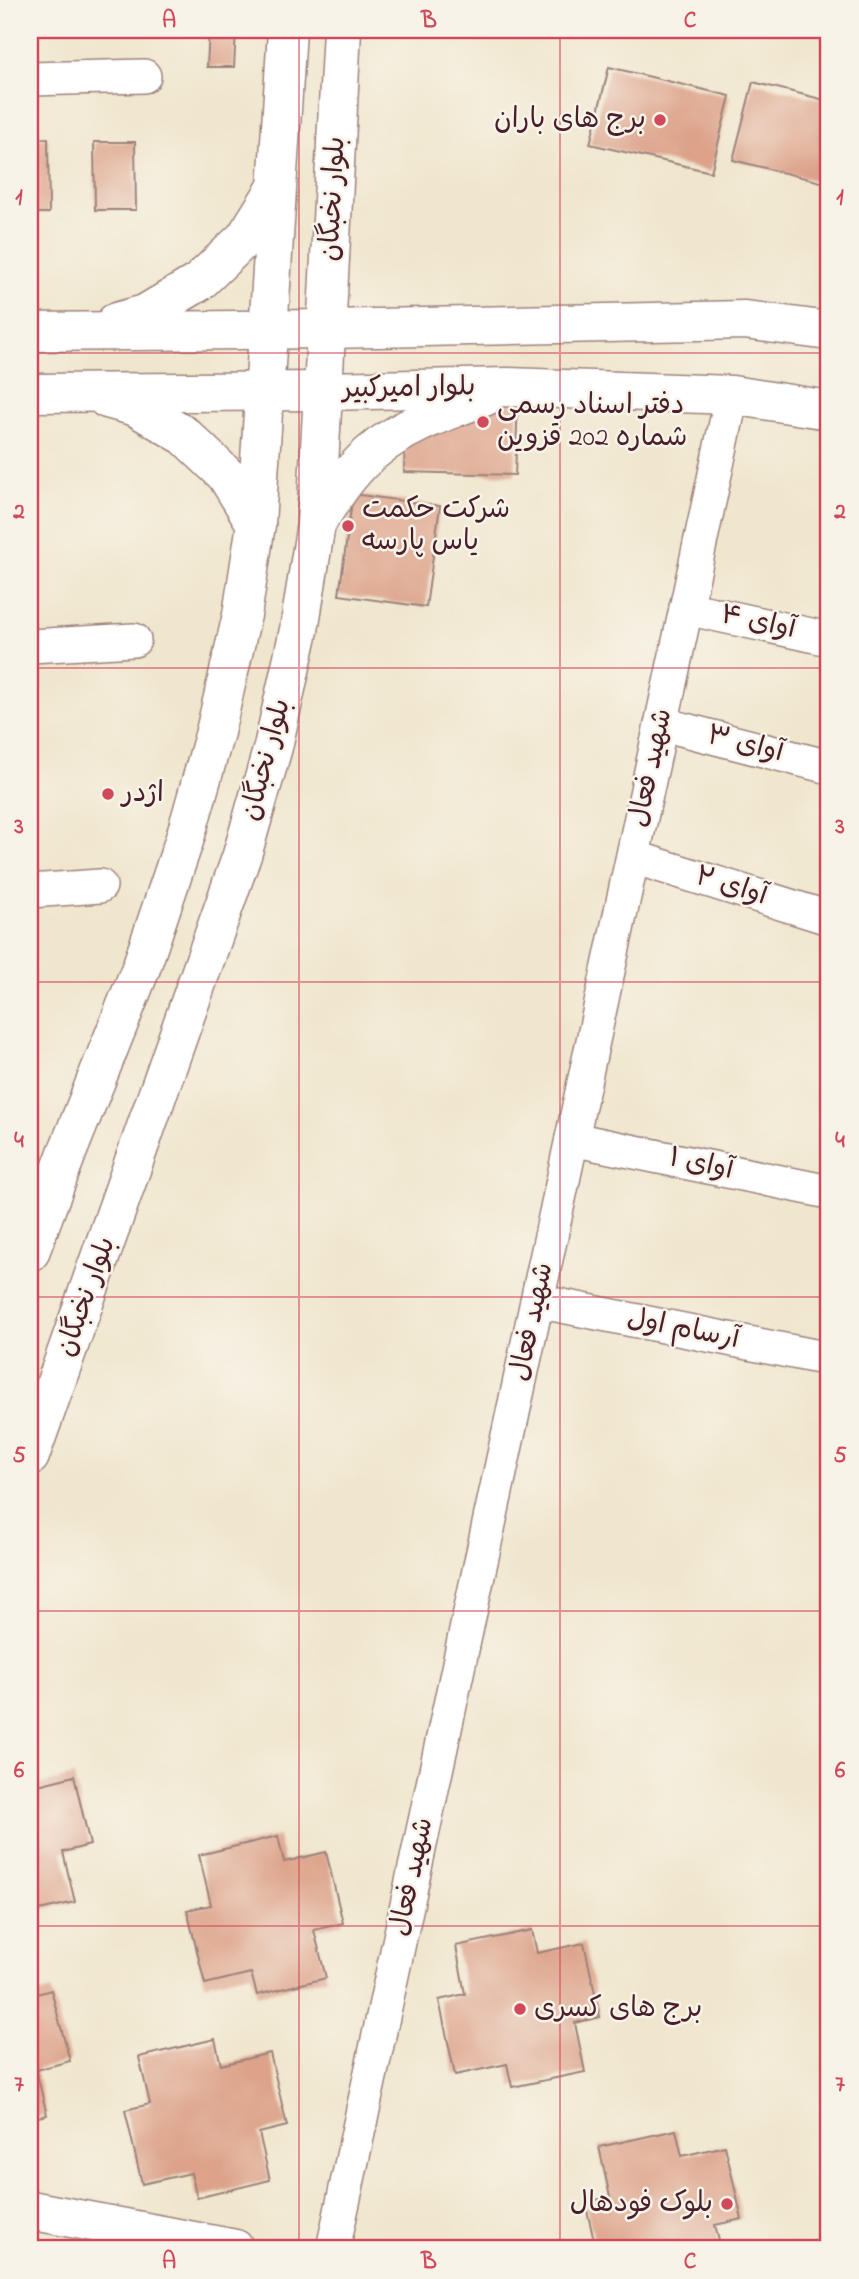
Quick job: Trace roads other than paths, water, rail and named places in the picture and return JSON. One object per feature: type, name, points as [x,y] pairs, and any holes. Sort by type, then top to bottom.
[{"type":"main road","name":"بلوار نخبگان","points":[[30,1252],[141,968],[185,838],[215,732],[242,615],[257,524],[288,30]]},
{"type":"main road","name":"بلوار نخبگان","points":[[30,1456],[242,855],[273,747],[293,656],[316,524],[342,30]]},
{"type":"main road","points":[[96,331],[145,314],[199,282],[245,238],[278,185]]},
{"type":"main road","points":[[30,332],[746,320],[829,331]]},
{"type":"main road","points":[[91,391],[114,379],[120,362],[118,345],[96,331]]},
{"type":"main road","points":[[316,524],[346,480],[371,453],[405,431],[508,387]]},
{"type":"main road","name":"بلوار امیرکبیر","points":[[30,393],[508,387],[732,395],[829,410]]},
{"type":"main road","points":[[91,391],[136,407],[185,436],[226,475],[257,524]]},
{"type":"main road","points":[[30,2210],[235,2249]]},
{"type":"street","points":[[30,79],[144,76]]},
{"type":"street","name":"شهید فعال","points":[[333,2249],[732,395]]},
{"type":"street","name":"آوای ۴","points":[[686,608],[829,639]]},
{"type":"street","points":[[30,646],[134,640]]},
{"type":"street","name":"آوای ۳","points":[[662,724],[829,767]]},
{"type":"street","name":"آوای ۲","points":[[633,857],[829,918]]},
{"type":"street","points":[[30,891],[100,886]]},
{"type":"street","name":"آوای ۱","points":[[572,1139],[829,1192]]},
{"type":"street","name":"آرسام اول","points":[[537,1301],[829,1359]]},
{"type":"place","name":"برج های باران","points":[[660,120]]},
{"type":"place","name":"دفتر اسناد رسمی شماره 202 قزوین","points":[[483,422]]},
{"type":"place","name":"شرکت حکمت یاس پارسه","points":[[348,526]]},
{"type":"place","name":"اژدر","points":[[108,794]]},
{"type":"place","name":"برج های کسری","points":[[520,2009]]},
{"type":"place","name":"بلوک فودهال","points":[[727,2204]]}]
